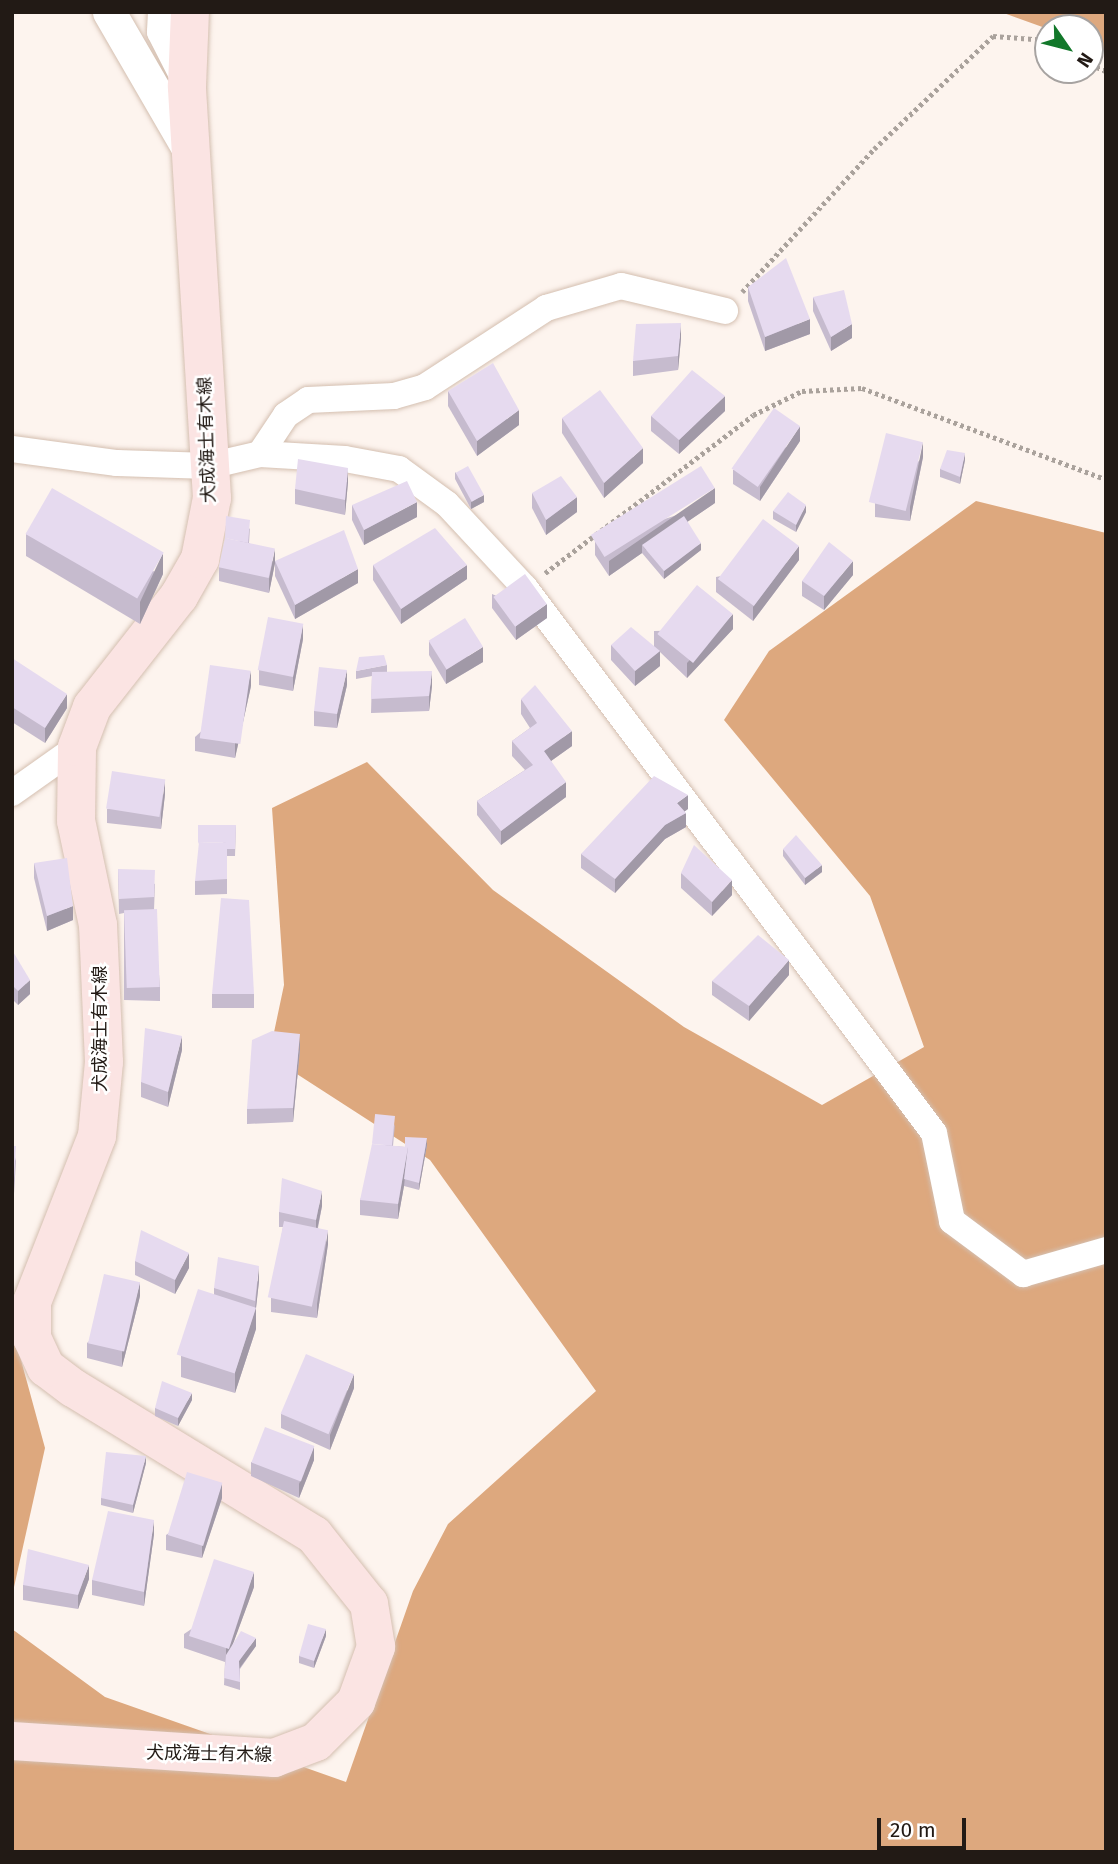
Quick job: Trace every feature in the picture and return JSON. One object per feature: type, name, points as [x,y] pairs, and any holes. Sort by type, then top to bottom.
[{"type":"main road","name":"犬成海士有木線","points":[[12,1741],[274,1758],[317,1742],[356,1702],[376,1647],[369,1604],[314,1535],[73,1388],[46,1368],[32,1338],[32,1302],[97,1136],[104,1062],[98,925],[76,821],[77,747],[92,707],[179,596],[200,559],[212,498],[194,159],[187,86],[190,12]]},
{"type":"street","points":[[109,12],[194,159]]},
{"type":"street","points":[[161,12],[160,32],[187,86]]},
{"type":"street","points":[[260,454],[286,415],[308,400],[394,396],[425,387],[545,308],[621,286],[725,311]]},
{"type":"street","points":[[12,449],[117,463],[209,466],[260,454],[399,469],[447,504],[524,588],[934,1133],[952,1221],[1023,1274],[1106,1250]]},
{"type":"street","points":[[12,793],[77,747]]},
{"type":"path","points":[[725,311],[874,149],[993,36],[1034,39]]},
{"type":"path","points":[[524,588],[753,415],[803,391],[862,388],[1106,479]]},
{"type":"shaded area","points":[[1001,12],[1106,12],[1106,50],[1104,14],[1034,14],[1034,24]]},
{"type":"shaded area","points":[[976,501],[1106,533],[1106,1852],[12,1852],[12,1629],[105,1697],[346,1782],[413,1591],[448,1524],[596,1391],[430,1160],[269,1056],[284,985],[272,808],[367,762],[493,890],[684,1027],[822,1105],[924,1047],[870,896],[724,720],[769,651]]},
{"type":"shaded area","points":[[12,1327],[45,1448],[12,1596]]},
{"type":"building","points":[[786,258],[810,319],[765,337],[748,287]]},
{"type":"building","points":[[844,290],[852,324],[831,337],[813,297]]},
{"type":"building","points":[[681,323],[678,356],[633,361],[636,324]]},
{"type":"building","points":[[493,363],[519,410],[477,441],[448,391]]},
{"type":"building","points":[[692,370],[725,396],[679,440],[651,416]]},
{"type":"building","points":[[600,390],[643,448],[604,483],[562,418]]},
{"type":"building","points":[[774,408],[800,426],[758,487],[732,469]]},
{"type":"building","points":[[886,433],[923,442],[906,511],[869,502]]},
{"type":"building","points":[[947,450],[965,453],[960,477],[940,469]]},
{"type":"building","points":[[298,459],[348,468],[345,500],[295,489]]},
{"type":"building","points":[[468,466],[484,495],[472,502],[456,473]]},
{"type":"building","points":[[701,466],[715,488],[605,557],[591,535]]},
{"type":"building","points":[[561,476],[577,497],[546,520],[532,493]]},
{"type":"building","points":[[407,481],[417,502],[364,530],[352,505]]},
{"type":"building","points":[[52,488],[164,552],[137,598],[26,534]]},
{"type":"building","points":[[788,492],[806,505],[796,525],[773,511]]},
{"type":"building","points":[[226,516],[250,520],[248,543],[225,538]]},
{"type":"building","points":[[684,516],[701,543],[664,571],[642,545]]},
{"type":"building","points":[[763,519],[799,546],[754,606],[718,579]]},
{"type":"building","points":[[435,528],[467,565],[401,609],[373,565]]},
{"type":"building","points":[[344,530],[358,569],[295,605],[275,561]]},
{"type":"building","points":[[225,538],[275,549],[269,578],[219,567]]},
{"type":"building","points":[[829,542],[853,561],[824,596],[802,581]]},
{"type":"building","points":[[525,574],[547,604],[515,627],[493,597]]},
{"type":"building","points":[[697,585],[733,614],[693,663],[657,634]]},
{"type":"building","points":[[268,617],[303,624],[293,677],[258,670]]},
{"type":"building","points":[[465,618],[483,647],[447,670],[429,641]]},
{"type":"building","points":[[631,627],[660,651],[635,671],[611,645]]},
{"type":"building","points":[[384,655],[387,665],[356,671],[359,657]]},
{"type":"building","points":[[12,658],[67,694],[45,728],[12,707]]},
{"type":"building","points":[[210,665],[251,671],[240,744],[200,738]]},
{"type":"building","points":[[319,667],[347,670],[337,714],[314,711]]},
{"type":"building","points":[[432,671],[429,696],[371,699],[372,672]]},
{"type":"building","points":[[535,685],[572,731],[544,751],[566,782],[501,831],[477,801],[533,765],[512,741],[537,723],[521,699]]},
{"type":"building","points":[[112,771],[165,779],[159,817],[106,809]]},
{"type":"building","points":[[654,776],[688,795],[677,803],[686,813],[665,825],[615,879],[581,854]]},
{"type":"building","points":[[198,825],[236,825],[235,849],[227,849],[227,843],[198,844]]},
{"type":"building","points":[[796,835],[822,865],[805,878],[783,849]]},
{"type":"building","points":[[199,842],[227,843],[227,879],[195,881]]},
{"type":"building","points":[[694,845],[732,880],[712,902],[681,873]]},
{"type":"building","points":[[67,858],[73,906],[47,916],[34,863]]},
{"type":"building","points":[[118,869],[155,870],[154,897],[119,899]]},
{"type":"building","points":[[221,898],[249,900],[254,994],[212,994]]},
{"type":"building","points":[[157,909],[160,987],[127,988],[124,910]]},
{"type":"building","points":[[758,935],[789,960],[749,1006],[712,981]]},
{"type":"building","points":[[12,950],[30,980],[18,991],[12,985]]},
{"type":"building","points":[[145,1028],[182,1036],[168,1092],[141,1082]]},
{"type":"building","points":[[272,1031],[300,1034],[293,1108],[247,1109],[252,1040]]},
{"type":"building","points":[[375,1114],[395,1116],[392,1146],[372,1144]]},
{"type":"building","points":[[405,1137],[427,1138],[419,1183],[404,1179],[408,1147],[405,1147]]},
{"type":"building","points":[[372,1144],[408,1147],[398,1204],[360,1200]]},
{"type":"building","points":[[12,1146],[16,1146],[14,1180],[12,1180]]},
{"type":"building","points":[[282,1178],[322,1191],[316,1220],[279,1212]]},
{"type":"building","points":[[284,1221],[328,1230],[312,1307],[268,1297]]},
{"type":"building","points":[[141,1230],[189,1253],[175,1280],[135,1261]]},
{"type":"building","points":[[218,1257],[259,1266],[255,1301],[214,1288]]},
{"type":"building","points":[[104,1274],[140,1282],[124,1352],[88,1343]]},
{"type":"building","points":[[198,1289],[256,1308],[235,1373],[177,1355]]},
{"type":"building","points":[[306,1354],[354,1374],[328,1434],[281,1414]]},
{"type":"building","points":[[162,1381],[192,1393],[178,1418],[155,1408]]},
{"type":"building","points":[[265,1427],[314,1446],[301,1481],[251,1462]]},
{"type":"building","points":[[106,1452],[146,1456],[133,1505],[101,1498]]},
{"type":"building","points":[[187,1472],[222,1483],[203,1546],[168,1535]]},
{"type":"building","points":[[108,1511],[154,1520],[144,1592],[92,1580]]},
{"type":"building","points":[[28,1549],[89,1565],[78,1595],[23,1585]]},
{"type":"building","points":[[214,1559],[254,1572],[229,1649],[189,1636]]},
{"type":"building","points":[[308,1624],[326,1629],[314,1661],[299,1656]]},
{"type":"building","points":[[241,1631],[256,1638],[239,1661],[240,1682],[224,1678],[226,1655]]}]
